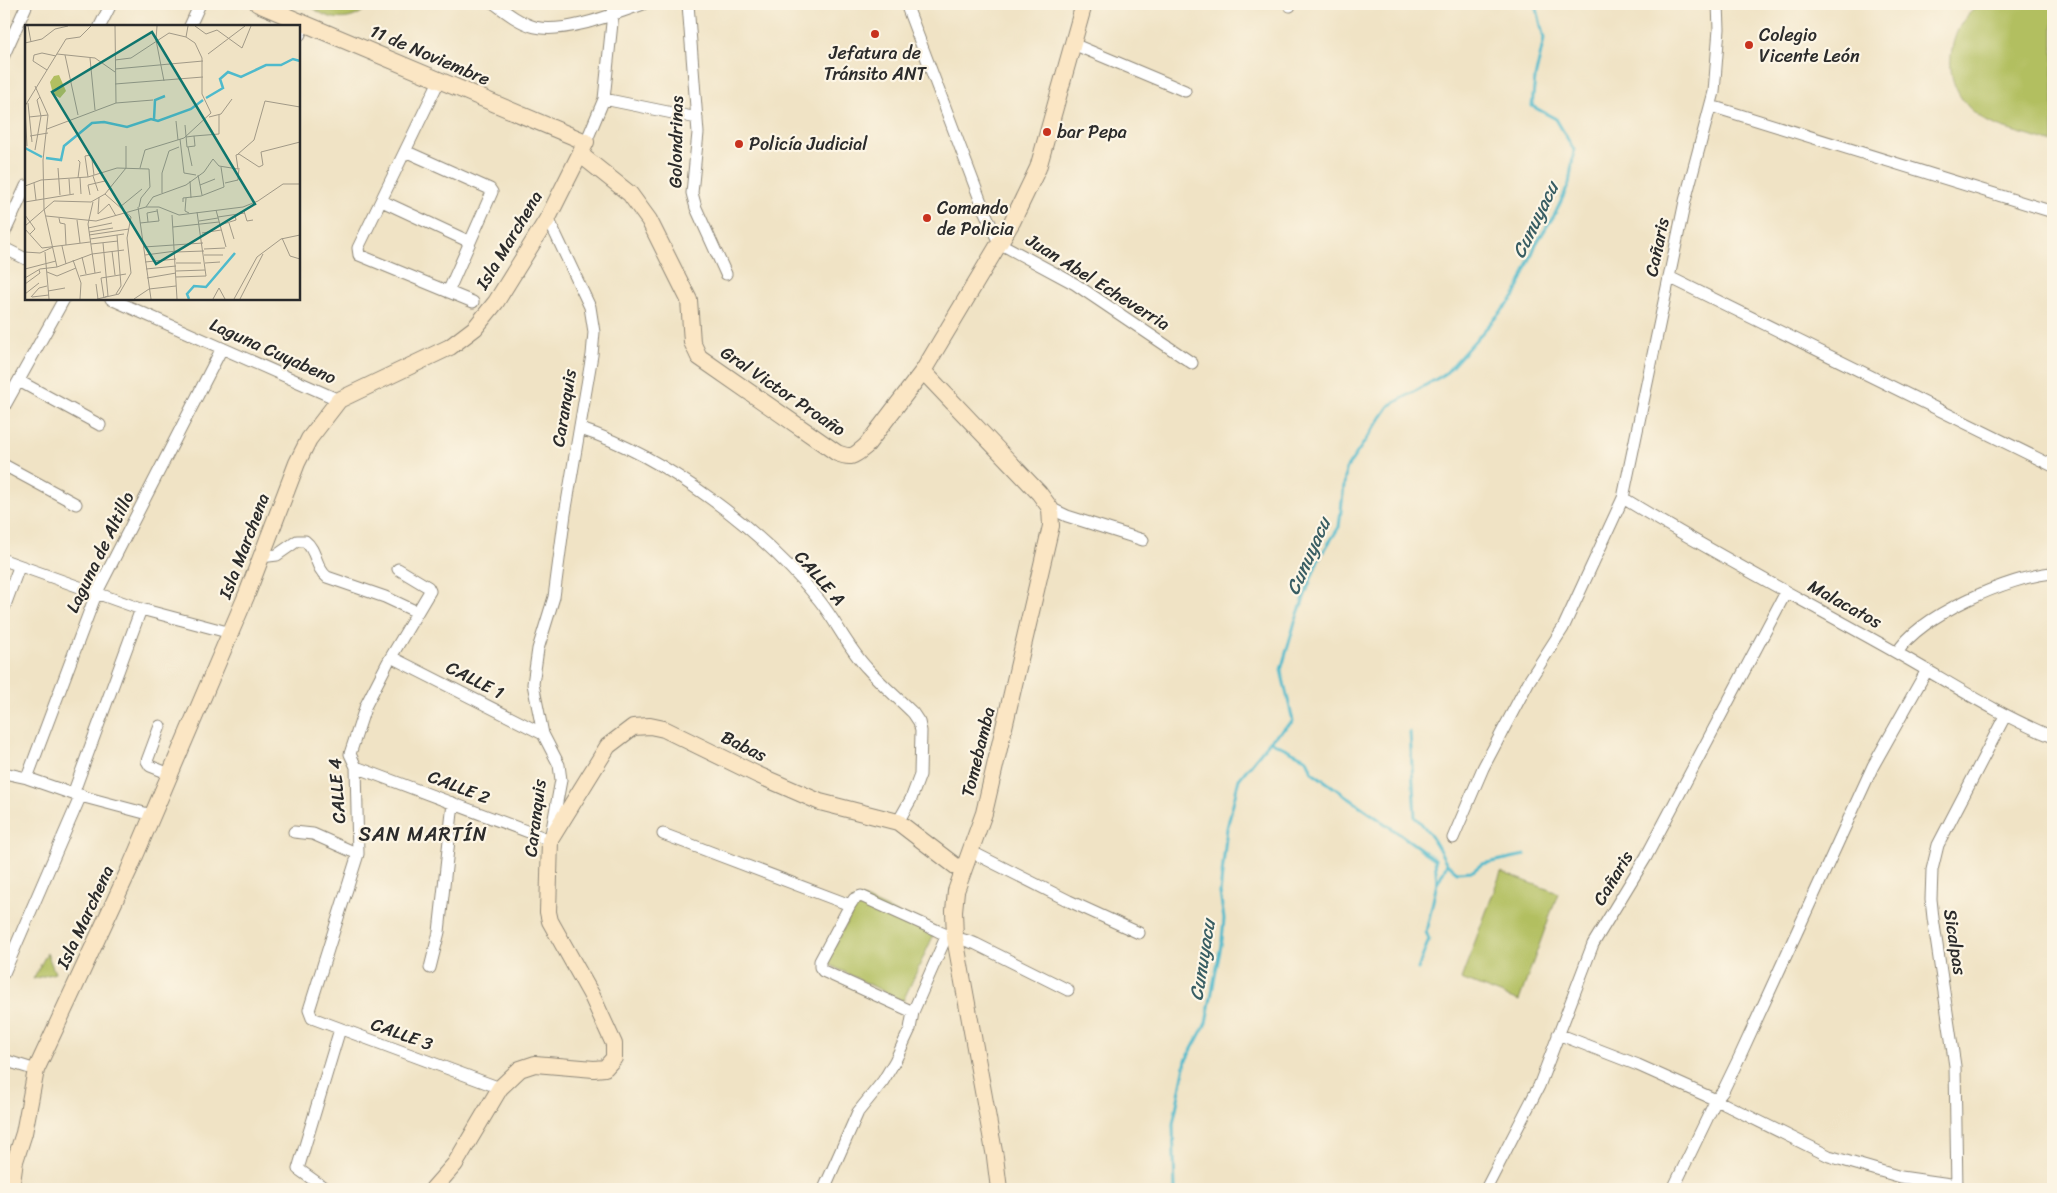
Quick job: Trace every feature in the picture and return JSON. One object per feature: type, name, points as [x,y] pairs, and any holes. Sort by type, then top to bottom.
[{"type":"street","points":[[4,55],[27,4]]},
{"type":"street","points":[[100,25],[111,4]]},
{"type":"street","points":[[190,25],[200,4]]},
{"type":"street","name":"11 de Noviembre","points":[[258,4],[294,25]]},
{"type":"street","points":[[495,4],[515,19],[535,27],[554,28],[613,9],[643,4]]},
{"type":"street","name":"Golondrinas","points":[[688,4],[698,133],[692,193],[696,208],[726,274]]},
{"type":"street","name":"Juan Abel Echeverria","points":[[906,4],[984,210],[999,243],[1075,284],[1192,363]]},
{"type":"street","points":[[1084,4],[1038,168],[999,243],[922,371],[1040,493],[1050,508],[1067,516],[1143,540]]},
{"type":"street","name":"Cañaris","points":[[1453,838],[1483,768],[1529,682],[1563,628],[1623,498],[1685,201],[1714,92],[1718,38],[1718,4]]},
{"type":"street","name":"Isla Marchena","points":[[11,1189],[15,1161],[24,1133],[36,1070],[170,774],[231,633],[297,463],[309,439],[339,400],[450,347],[475,328],[496,302],[548,218],[583,148],[604,99],[613,9]]},
{"type":"street","name":"11 de Noviembre","points":[[302,30],[439,81],[583,148],[630,194],[650,220],[689,300],[692,342],[699,357]]},
{"type":"street","points":[[1073,44],[1186,91]]},
{"type":"street","points":[[439,81],[358,248],[360,255],[474,302]]},
{"type":"street","points":[[604,99],[697,118]]},
{"type":"street","points":[[1711,106],[2053,212]]},
{"type":"street","points":[[405,151],[490,189],[492,192],[448,292]]},
{"type":"street","points":[[4,234],[25,188]]},
{"type":"street","points":[[382,201],[470,242]]},
{"type":"street","name":"Caranquis","points":[[433,1189],[455,1164],[500,1088],[520,1069],[527,1065],[551,1064],[594,1070],[605,1068],[614,1058],[614,1044],[592,996],[550,921],[548,912],[550,840],[562,780],[559,765],[543,734],[533,684],[535,667],[554,598],[565,514],[581,429],[594,332],[590,306],[548,218]]},
{"type":"street","points":[[4,248],[25,258]]},
{"type":"street","points":[[1669,277],[2053,466]]},
{"type":"street","points":[[4,407],[63,300]]},
{"type":"street","name":"Laguna Cuyabeno","points":[[114,300],[339,400]]},
{"type":"street","name":"Laguna de Altillo","points":[[27,778],[96,594],[222,348]]},
{"type":"street","name":"Gral Victor Proaño","points":[[699,357],[837,453],[848,457],[856,455],[866,446],[922,371]]},
{"type":"street","points":[[19,381],[100,425]]},
{"type":"street","name":"CALLE A","points":[[581,429],[627,449],[672,472],[762,540],[818,599],[866,667],[913,713],[919,722],[921,731],[920,775],[911,799],[898,822]]},
{"type":"street","points":[[4,465],[76,504]]},
{"type":"street","name":"Malacatos","points":[[1623,498],[1680,534],[1897,653],[2005,716],[2053,738]]},
{"type":"street","name":"Tomebamba","points":[[999,1189],[995,1157],[950,937],[956,891],[984,813],[999,754],[1051,526],[1050,508]]},
{"type":"street","points":[[261,557],[275,556],[297,541],[305,541],[312,548],[322,573],[327,577],[385,597],[417,612]]},
{"type":"street","points":[[4,560],[19,567],[141,609],[231,633]]},
{"type":"street","points":[[4,608],[19,567]]},
{"type":"street","name":"CALLE 4","points":[[312,998],[358,854],[356,767],[350,754],[366,705],[390,657],[428,593],[428,587],[398,569]]},
{"type":"street","points":[[1897,653],[1913,634],[1956,606],[1985,591],[2034,575],[2053,573]]},
{"type":"street","name":"Cañaris","points":[[1486,1189],[1539,1086],[1593,944],[1646,857],[1786,592]]},
{"type":"street","points":[[4,973],[8,956],[77,795],[141,609]]},
{"type":"street","name":"CALLE 1","points":[[390,657],[543,734]]},
{"type":"street","points":[[1673,1189],[1716,1100],[1723,1091],[1739,1058],[1873,766],[1927,670]]},
{"type":"street","name":"Sicalpas","points":[[1959,1188],[1955,1066],[1932,908],[1932,870],[1938,845],[2005,716]]},
{"type":"street","points":[[160,726],[147,761],[150,766],[170,774]]},
{"type":"street","name":"Babas","points":[[550,840],[608,746],[633,727],[650,726],[664,729],[758,775],[820,802],[898,822],[962,871]]},
{"type":"street","name":"CALLE 2","points":[[356,767],[550,840]]},
{"type":"street","points":[[4,773],[152,815]]},
{"type":"street","points":[[430,968],[439,932],[453,804]]},
{"type":"street","points":[[294,832],[313,834],[358,854]]},
{"type":"street","points":[[663,834],[850,905]]},
{"type":"street","points":[[970,851],[1069,901],[1139,933]]},
{"type":"street","points":[[913,1012],[823,971],[820,967],[820,961],[850,905],[858,897],[866,898],[950,937],[962,938],[976,944],[1068,990]]},
{"type":"street","points":[[824,1189],[858,1112],[883,1081],[895,1061],[910,1029],[913,1012],[950,937]]},
{"type":"street","name":"CALLE 3","points":[[312,998],[309,1010],[311,1017],[500,1088]]},
{"type":"street","points":[[326,1189],[298,1168],[340,1029]]},
{"type":"street","points":[[1558,1034],[1638,1065],[1716,1100],[1829,1156],[1901,1177],[1959,1188]]},
{"type":"street","points":[[4,1060],[36,1070]]},
{"type":"green space","points":[[309,4],[370,4],[356,15],[340,19],[323,15]]},
{"type":"green space","points":[[1982,4],[2053,4],[2053,143],[1988,122],[1970,108],[1957,91],[1951,71],[1953,42],[1958,29],[1966,17]]},
{"type":"green space","points":[[1501,872],[1558,893],[1519,1001],[1461,979]]},
{"type":"green space","points":[[860,897],[936,930],[903,1001],[826,963]]},
{"type":"green space","points":[[47,953],[55,973],[33,979]]},
{"type":"waterway","name":"Cunuyacu","points":[[1175,1189],[1173,1124],[1186,1060],[1206,1023],[1222,940],[1224,919],[1220,893],[1227,828],[1239,779],[1270,741],[1293,721],[1281,670],[1295,622],[1318,560],[1339,527],[1346,469],[1389,406],[1445,374],[1515,296],[1536,244],[1555,214],[1569,184],[1574,150],[1556,119],[1532,106],[1535,78],[1544,39],[1536,4]]},
{"type":"waterway","points":[[1410,732],[1415,817],[1429,833],[1447,864]]},
{"type":"waterway","points":[[1270,741],[1307,759],[1312,772],[1435,859],[1437,883],[1426,932],[1429,939],[1418,969]]},
{"type":"waterway","points":[[1438,882],[1447,864],[1457,872],[1473,871],[1482,864],[1525,855]]},
{"type":"place","name":"Jefatura de Tránsito ANT","points":[[875,34]]},
{"type":"place","name":"Colegio Vicente León","points":[[1749,45]]},
{"type":"place","name":"bar Pepa","points":[[1047,132]]},
{"type":"place","name":"Policía Judicial","points":[[739,144]]},
{"type":"place","name":"Comando de Policia","points":[[927,218]]},
{"type":"district","name":"SAN MARTÍN","points":[[423,834]]}]
